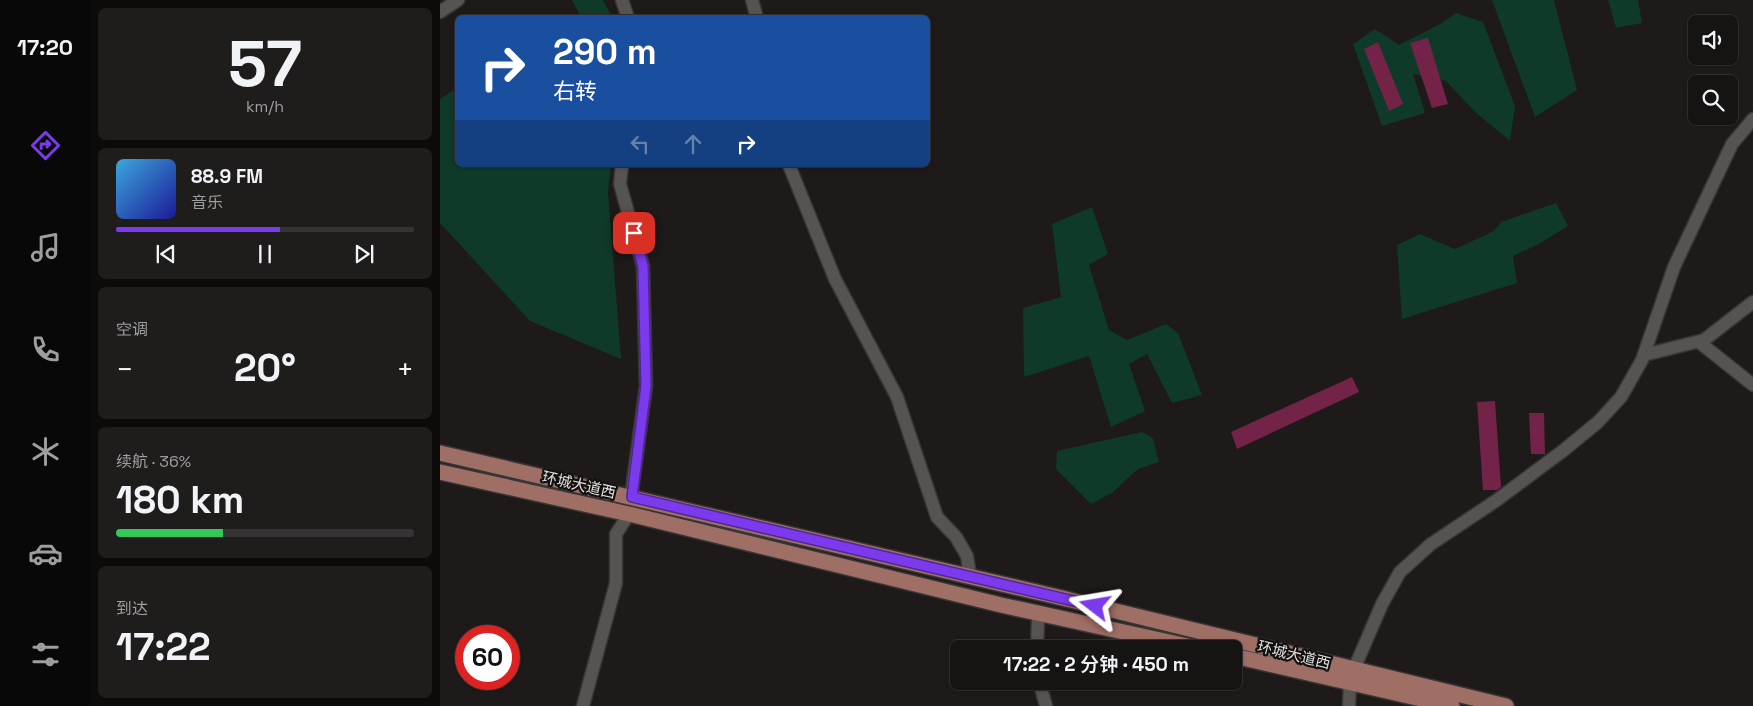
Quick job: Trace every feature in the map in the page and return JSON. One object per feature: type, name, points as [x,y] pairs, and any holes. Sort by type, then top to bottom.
[{"type":"main road","name":"环城大道西","points":[[440,453],[970,576],[1352,676],[1452,706]]},
{"type":"main road","name":"环城大道西","points":[[440,472],[629,514],[1036,612],[1161,640]]},
{"type":"main road","name":"环城大道西","points":[[1242,657],[1352,676],[1506,706]]},
{"type":"street","points":[[440,12],[458,0]]},
{"type":"street","points":[[622,0],[627,15]]},
{"type":"street","points":[[752,0],[756,15]]},
{"type":"street","points":[[1349,706],[1352,676],[1382,604],[1400,572],[1431,544],[1497,500],[1598,422],[1621,397],[1644,355],[1674,268],[1694,224],[1732,144],[1753,119]]},
{"type":"street","points":[[622,167],[620,184],[643,266],[646,386],[632,497]]},
{"type":"street","points":[[790,167],[835,279],[897,397],[937,517],[956,537],[967,556],[970,576]]},
{"type":"street","points":[[1644,355],[1704,340],[1753,302]]},
{"type":"street","points":[[1699,342],[1753,385]]},
{"type":"street","points":[[583,706],[616,583],[616,534],[629,514]]},
{"type":"street","points":[[1036,612],[1038,619],[1037,640]]},
{"type":"street","points":[[1042,690],[1046,706]]},
{"type":"green space","points":[[572,0],[603,0],[611,15],[580,15]]},
{"type":"green space","points":[[1492,0],[1554,0],[1577,90],[1535,117]]},
{"type":"green space","points":[[1608,0],[1638,0],[1642,23],[1616,28]]},
{"type":"green space","points":[[1456,13],[1483,22],[1515,106],[1510,141],[1475,112],[1446,81],[1413,74],[1425,113],[1382,126],[1353,44],[1375,29],[1399,45],[1440,24]]},
{"type":"green space","points":[[455,89],[455,167],[611,167],[608,192],[621,359],[530,321],[440,223],[440,99]]},
{"type":"green space","points":[[1556,203],[1568,226],[1539,244],[1513,256],[1517,283],[1402,319],[1397,245],[1420,234],[1455,249],[1494,231],[1501,222]]},
{"type":"green space","points":[[1092,207],[1108,254],[1089,265],[1109,330],[1127,340],[1166,324],[1178,333],[1202,395],[1172,403],[1147,354],[1129,364],[1145,411],[1111,427],[1089,356],[1024,377],[1023,308],[1061,297],[1052,224]]},
{"type":"green space","points":[[1142,432],[1153,438],[1159,462],[1138,469],[1112,493],[1091,504],[1056,469],[1057,451]]},
{"type":"building","points":[[1428,38],[1448,104],[1432,108],[1410,43]]},
{"type":"building","points":[[1378,42],[1403,104],[1389,111],[1364,49]]},
{"type":"building","points":[[1352,377],[1359,392],[1237,449],[1231,432]]},
{"type":"building","points":[[1495,401],[1501,487],[1497,490],[1483,490],[1477,402]]},
{"type":"building","points":[[1529,413],[1544,413],[1545,454],[1531,454]]},
{"type":"route","points":[[634,233],[643,266],[646,386],[632,497],[1095,606]]}]
